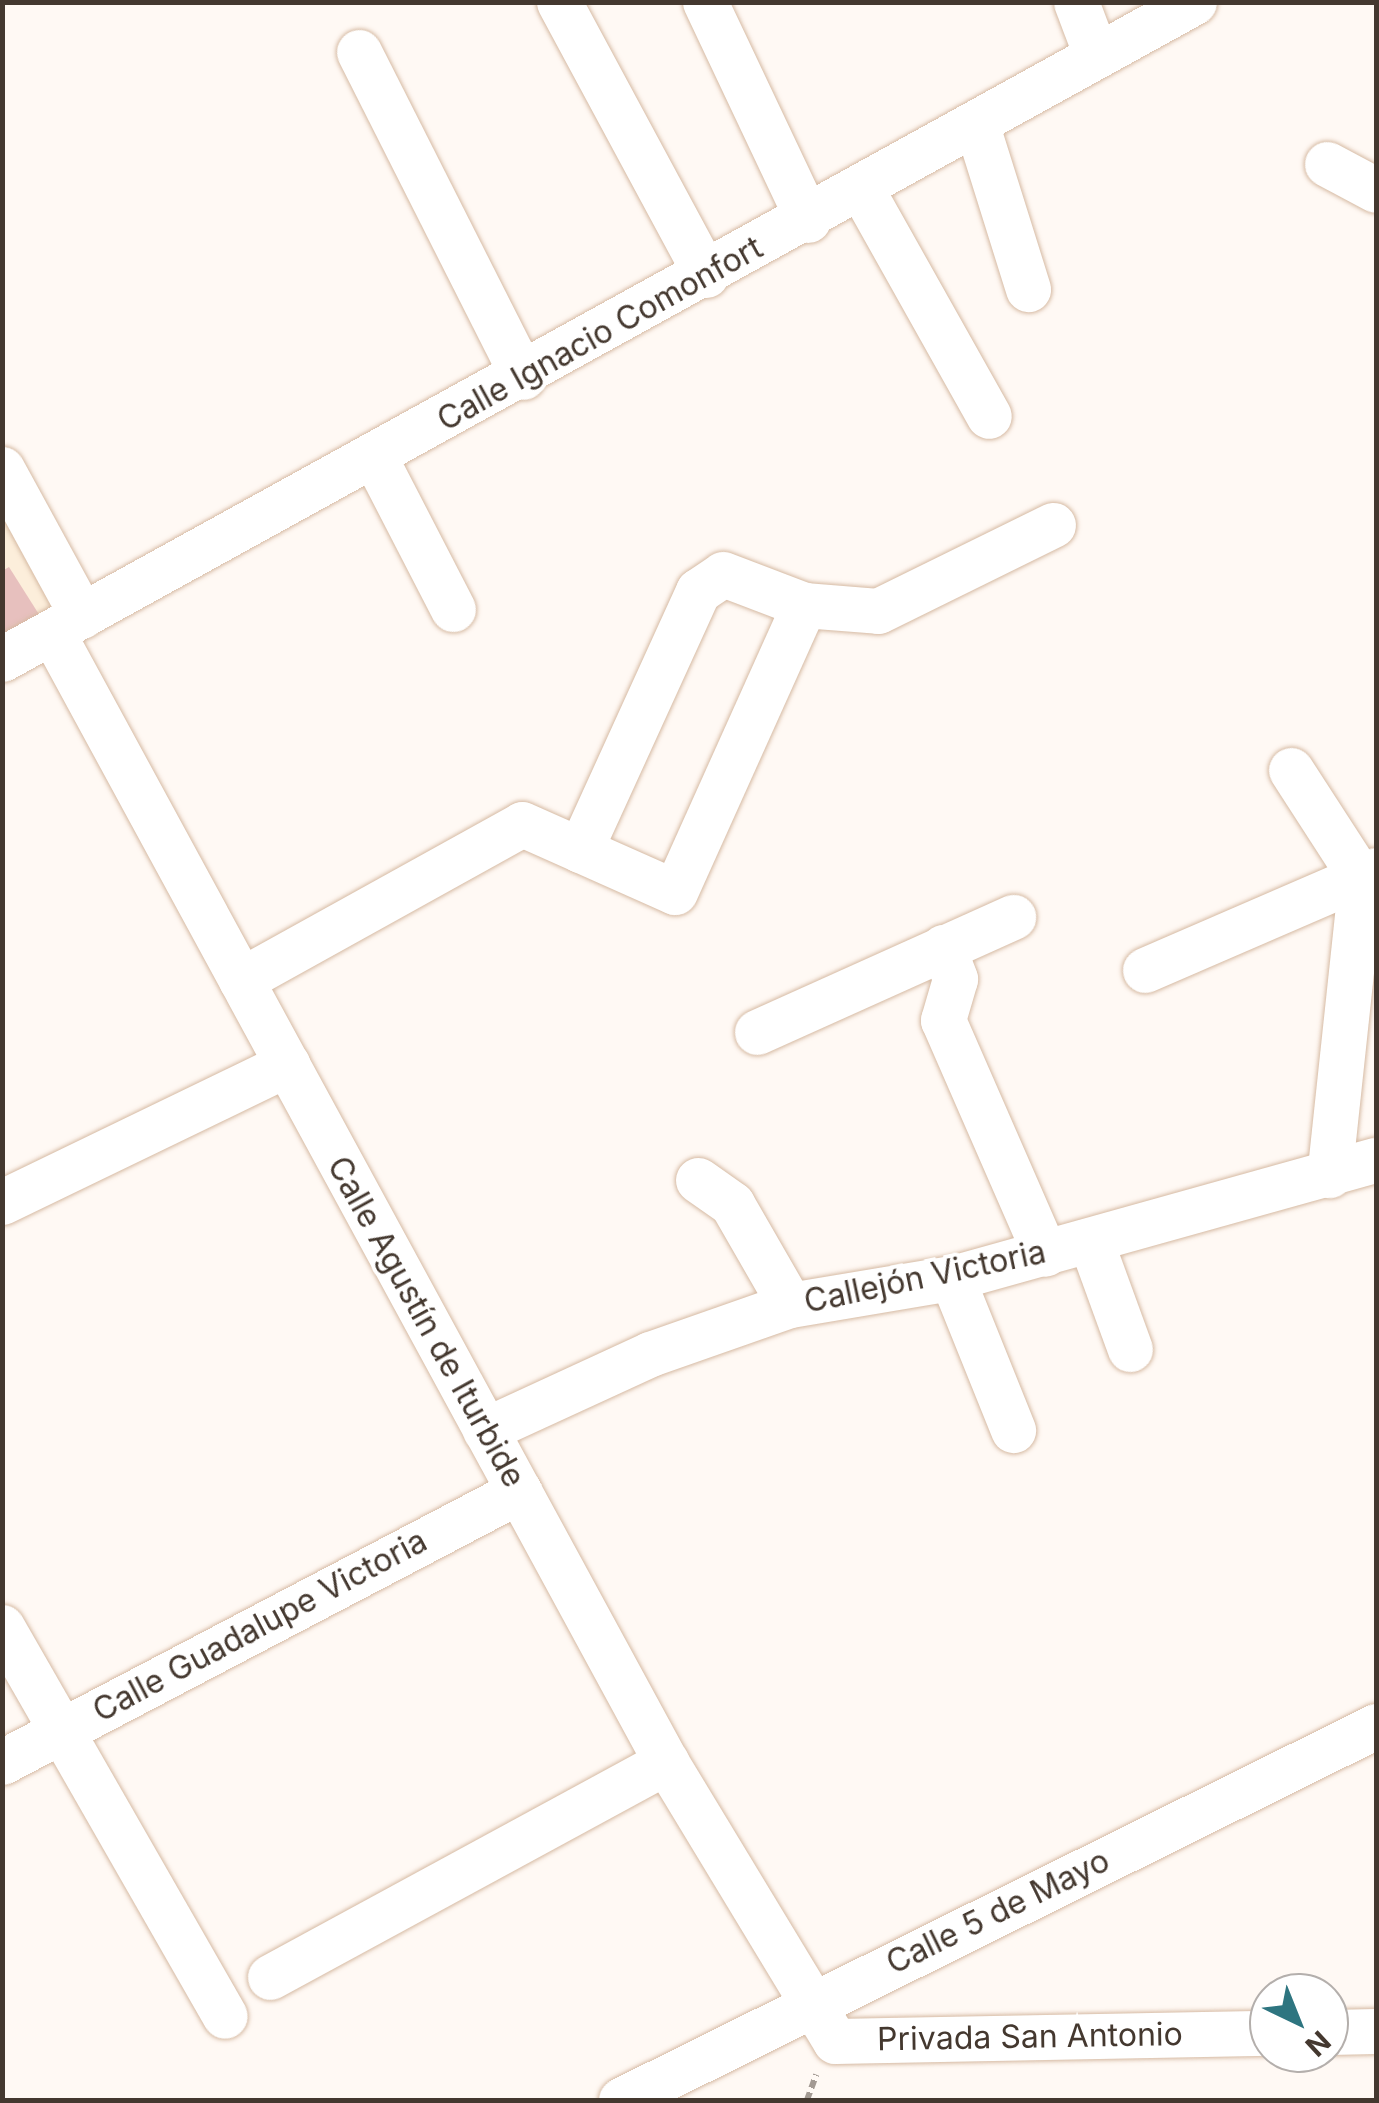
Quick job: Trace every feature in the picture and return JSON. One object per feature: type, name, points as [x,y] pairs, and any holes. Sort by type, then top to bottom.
[{"type":"street","points":[[559,2],[706,275]]},
{"type":"street","points":[[705,2],[808,220]]},
{"type":"street","points":[[1076,2],[1096,55]]},
{"type":"street","name":"Calle Ignacio Comonfort","points":[[2,659],[808,220],[1194,2]]},
{"type":"street","points":[[358,52],[523,377]]},
{"type":"street","points":[[977,126],[1028,289]]},
{"type":"street","points":[[1327,164],[1376,190]]},
{"type":"street","points":[[862,190],[989,416]]},
{"type":"street","points":[[374,458],[453,609]]},
{"type":"street","name":"Calle Agustín de Iturbide","points":[[2,469],[67,624],[241,980],[666,1762],[812,2004]]},
{"type":"street","points":[[580,850],[698,591],[723,574],[804,605],[878,611],[1053,525]]},
{"type":"street","points":[[241,980],[522,824],[675,892],[804,605]]},
{"type":"street","points":[[1291,770],[1369,874],[1330,1175]]},
{"type":"street","points":[[1145,970],[1369,874]]},
{"type":"street","points":[[757,1032],[1013,918]]},
{"type":"street","points":[[943,946],[955,979],[943,1020],[1045,1254]]},
{"type":"street","points":[[2,1202],[286,1064]]},
{"type":"street","name":"Callejón Victoria","points":[[486,1430],[650,1354],[790,1305],[952,1278],[1376,1160]]},
{"type":"street","points":[[698,1180],[732,1204],[790,1305]]},
{"type":"street","points":[[1091,1242],[1130,1349]]},
{"type":"street","points":[[952,1278],[1013,1430]]},
{"type":"street","name":"Calle Guadalupe Victoria","points":[[2,1762],[519,1491]]},
{"type":"street","points":[[2,1627],[225,2016]]},
{"type":"street","name":"Calle 5 de Mayo","points":[[621,2100],[1376,1726]]},
{"type":"street","points":[[270,1977],[666,1762]]},
{"type":"street","name":"Privada San Antonio","points":[[812,2004],[834,2041],[1249,2033]]},
{"type":"street","points":[[1349,2032],[1376,2031]]},
{"type":"shaded area","points":[[2,508],[59,611],[2,643]]},
{"type":"building","points":[[9,567],[40,616],[2,635],[2,571]]}]
